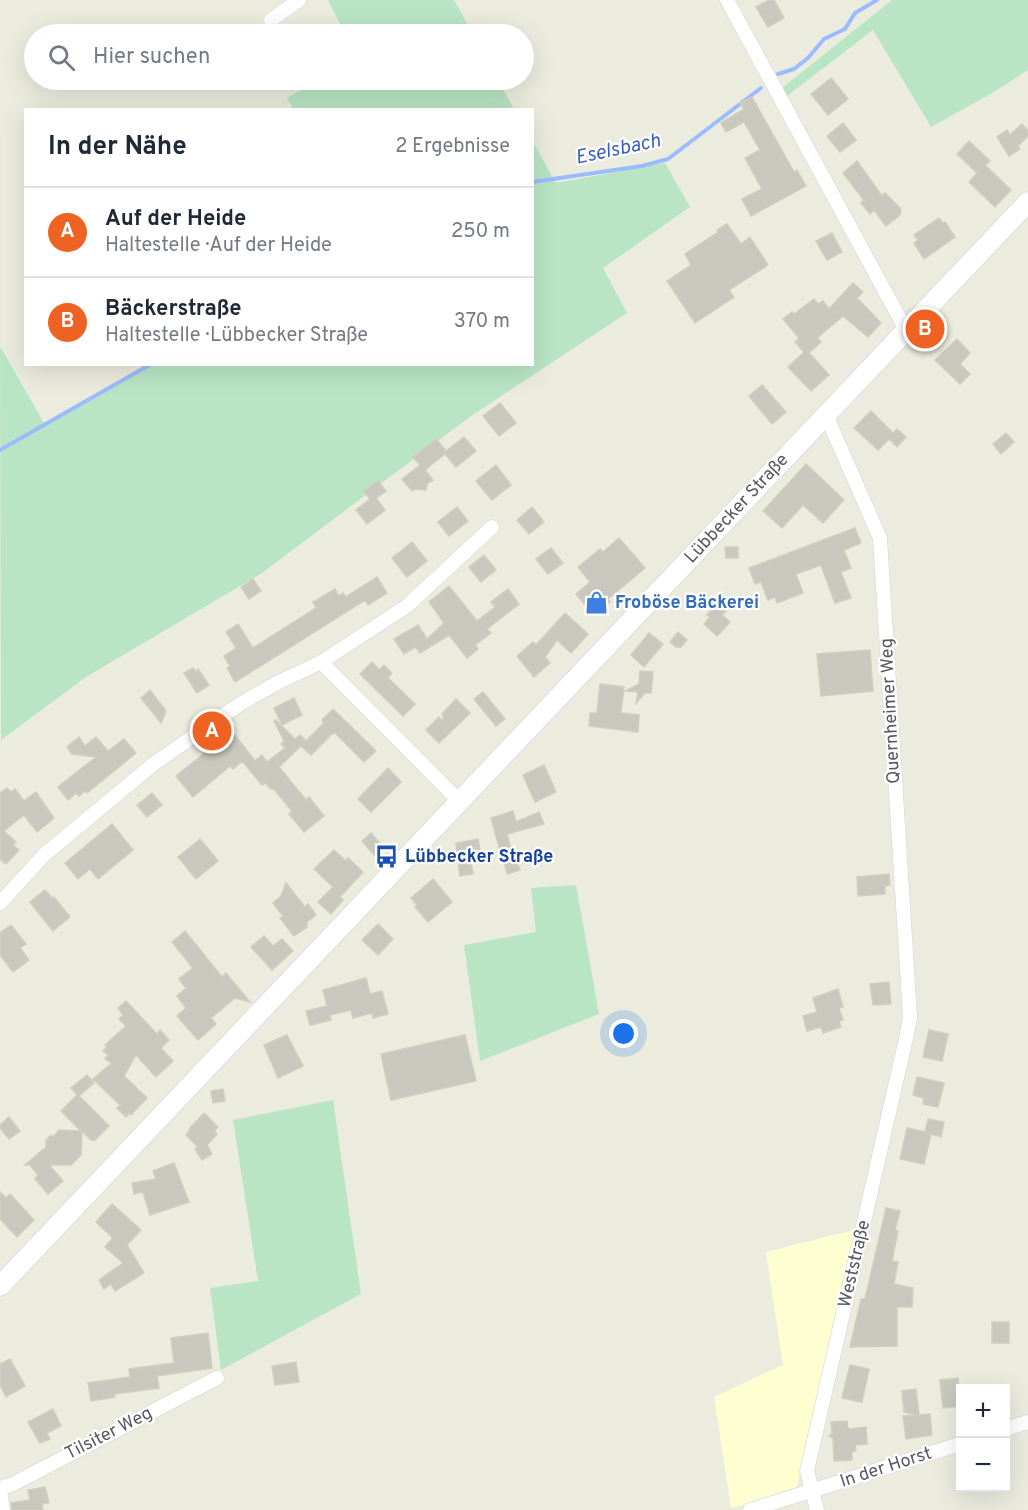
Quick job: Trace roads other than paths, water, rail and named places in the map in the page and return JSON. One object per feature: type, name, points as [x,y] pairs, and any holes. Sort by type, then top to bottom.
[{"type":"main road","name":"Lübbecker Straße","points":[[0,1286],[1028,202]]},
{"type":"street","points":[[271,20],[299,0]]},
{"type":"street","points":[[727,0],[906,330]]},
{"type":"street","name":"Quernheimer Weg","points":[[826,414],[880,538],[910,1017]]},
{"type":"street","points":[[0,903],[44,855],[152,765],[240,704],[277,682],[321,662],[407,606],[492,527]]},
{"type":"street","points":[[321,662],[459,801]]},
{"type":"street","name":"Weststraße","points":[[817,1510],[807,1471],[910,1017]]},
{"type":"street","name":"Tilsiter Weg","points":[[0,1489],[217,1378]]},
{"type":"street","points":[[1010,1427],[1028,1422]]},
{"type":"street","name":"In der Horst","points":[[750,1510],[956,1445]]},
{"type":"street","points":[[0,1489],[3,1510]]},
{"type":"waterway","name":"Eselsbach","points":[[778,74],[794,69],[808,58],[824,39],[845,29],[855,13],[877,0]]},
{"type":"waterway","name":"Eselsbach","points":[[534,182],[642,166],[668,159],[761,88]]},
{"type":"waterway","name":"Eselsbach","points":[[0,450],[147,366]]},
{"type":"place","name":"Bäckerstraße","points":[[925,329]]},
{"type":"place","name":"Froböse Bäckerei","points":[[597,603]]},
{"type":"place","name":"Auf der Heide","points":[[212,731]]},
{"type":"place","name":"Lübbecker Straße","points":[[387,857]]}]
